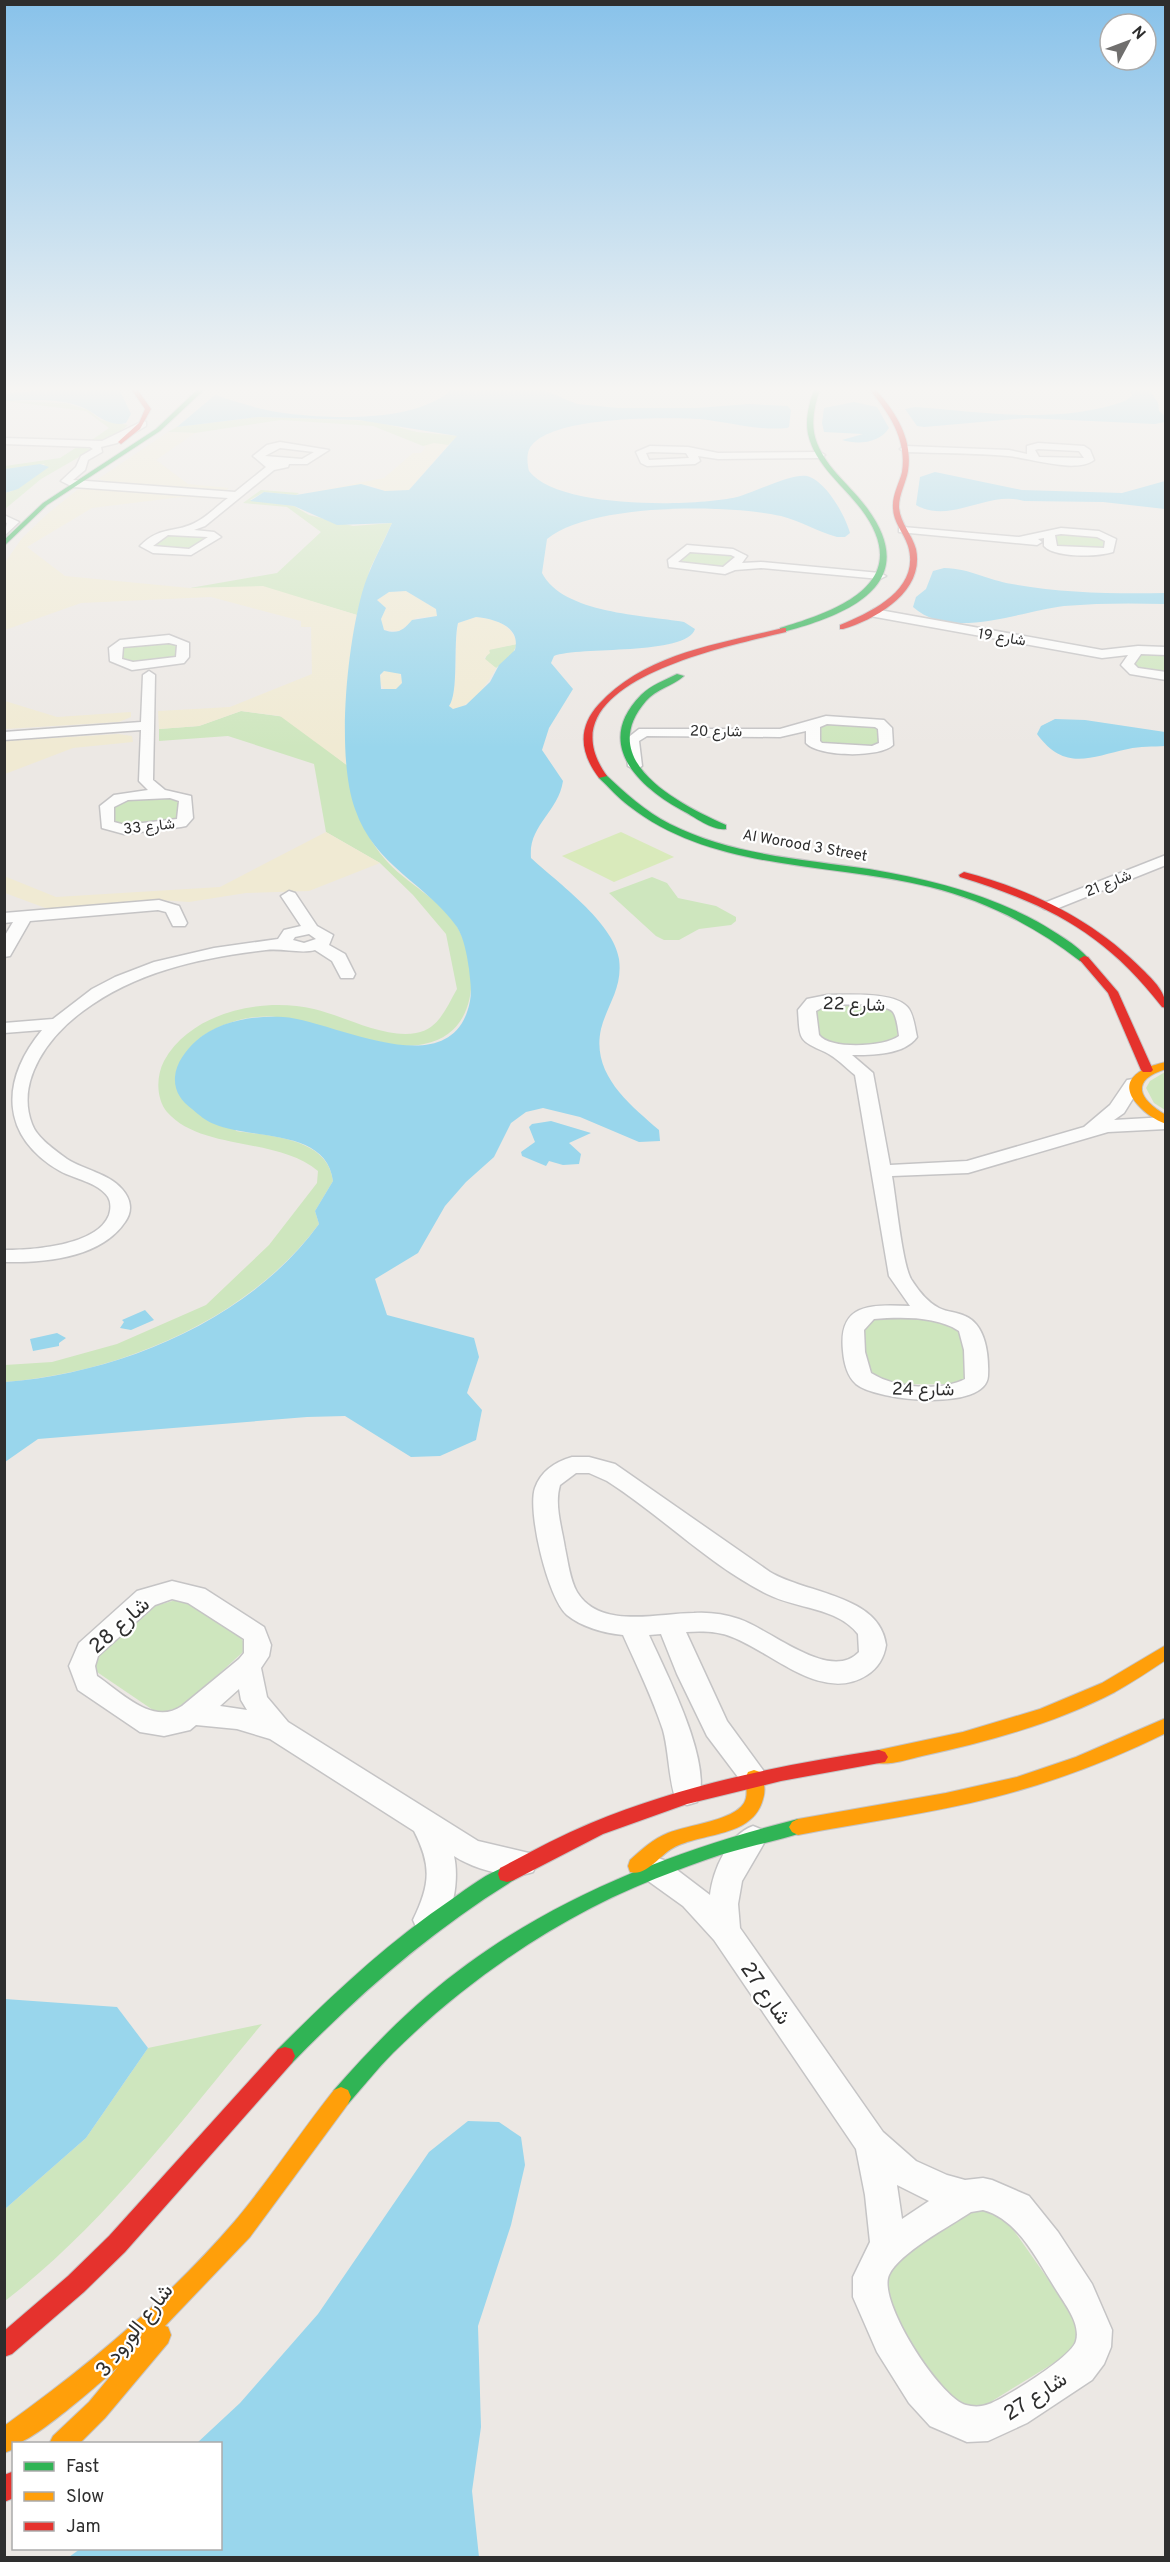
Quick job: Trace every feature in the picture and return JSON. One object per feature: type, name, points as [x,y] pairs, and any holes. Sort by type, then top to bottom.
[{"type":"street","points":[[4,544],[39,509]]},
{"type":"street","points":[[203,529],[216,537],[191,552],[153,550],[146,546],[162,532],[203,529],[223,509]]},
{"type":"street","points":[[863,509],[874,525],[883,550],[878,592],[864,604],[868,611],[879,610]]},
{"type":"street","points":[[832,632],[879,610],[900,594],[912,572],[912,549],[903,530],[898,509]]},
{"type":"street","points":[[4,533],[14,522],[8,514]]},
{"type":"street","points":[[903,530],[1049,540],[1061,531],[1099,534],[1111,539],[1109,550],[1103,553],[1058,550],[1049,540]]},
{"type":"street","points":[[761,565],[733,552],[691,548],[682,550],[672,562],[679,567],[717,571],[733,567],[761,565],[879,578]]},
{"type":"street","points":[[733,567],[741,557]]},
{"type":"street","name":"Al Worood 3 Street","points":[[879,578],[857,601],[832,615],[784,632],[731,644],[663,664],[614,691],[598,708],[589,723],[586,740],[589,758],[614,791],[633,807],[688,835],[762,856],[921,882],[962,894],[1009,912],[1051,934],[1082,957],[1108,983],[1125,1011],[1147,1070]]},
{"type":"street","name":"شارع 19","points":[[879,610],[902,618],[1102,654],[1127,664],[1134,671],[1166,676]]},
{"type":"street","points":[[132,666],[183,659],[182,642],[169,639],[120,644],[116,648],[116,661],[149,675]]},
{"type":"street","name":"Al Worood 3 Street","points":[[731,644],[734,647],[731,652],[697,663],[689,668],[691,671],[657,687],[634,708],[623,732],[625,752],[636,772],[665,798],[686,811],[737,831]]},
{"type":"street","name":"شارع 19","points":[[1102,654],[1148,648],[1166,651]]},
{"type":"street","points":[[1127,664],[1136,651]]},
{"type":"street","points":[[149,675],[167,663]]},
{"type":"street","points":[[146,781],[149,675]]},
{"type":"street","points":[[653,730],[640,724],[637,717],[657,687]]},
{"type":"street","name":"شارع 20","points":[[653,730],[780,733],[826,720],[879,723],[885,728],[886,745],[874,750],[830,750],[780,733]]},
{"type":"street","points":[[813,725],[813,743]]},
{"type":"street","points":[[4,736],[147,726]]},
{"type":"street","points":[[636,772],[632,740],[638,734],[653,730]]},
{"type":"street","points":[[600,775],[657,810],[686,811]]},
{"type":"street","name":"شارع 33","points":[[124,797],[146,781],[163,795]]},
{"type":"street","name":"شارع 33","points":[[163,795],[184,797],[184,821],[170,826],[113,829],[106,823],[107,806],[112,801],[124,797],[163,795]]},
{"type":"street","name":"شارع 21","points":[[1050,906],[1166,859]]},
{"type":"street","points":[[945,870],[1011,890],[1050,906],[1120,951],[1140,969],[1166,1005]]},
{"type":"street","points":[[288,896],[310,929]]},
{"type":"street","points":[[4,918],[159,905],[173,909],[179,923]]},
{"type":"street","points":[[4,952],[25,916]]},
{"type":"street","points":[[4,1256],[45,1254],[81,1245],[114,1224],[120,1211],[118,1197],[107,1187],[67,1167],[33,1139],[16,1107],[14,1090],[17,1073],[25,1056],[54,1024],[79,1004],[109,986],[144,971],[207,954],[286,943],[304,948],[318,945],[325,935],[310,929],[290,933],[286,936],[286,943]]},
{"type":"street","points":[[318,945],[339,958],[347,974]]},
{"type":"street","name":"شارع 22","points":[[819,1001],[881,1002],[897,1006],[901,1010],[908,1037],[902,1044],[884,1048],[833,1049],[817,1044],[810,1035],[807,1010],[819,1001]]},
{"type":"street","points":[[4,1028],[54,1024]]},
{"type":"street","name":"شارع 22","points":[[833,1049],[864,1073],[884,1048]]},
{"type":"street","points":[[1088,1131],[1117,1109],[1138,1076],[1147,1070],[1166,1065]]},
{"type":"street","points":[[864,1073],[882,1171],[968,1167],[1030,1151],[1088,1131],[1129,1123],[1166,1121]]},
{"type":"street","points":[[1133,1084],[1133,1092],[1138,1102],[1148,1111],[1166,1121]]},
{"type":"street","name":"شارع 24","points":[[882,1171],[899,1276],[912,1297],[934,1315]]},
{"type":"street","name":"شارع 24","points":[[879,1312],[892,1295],[899,1276]]},
{"type":"street","name":"شارع 24","points":[[879,1312],[934,1315],[962,1322],[972,1335],[977,1377],[975,1383],[963,1390],[887,1390],[876,1387],[861,1377],[857,1370],[854,1324],[859,1318],[879,1312]]},
{"type":"street","points":[[589,1464],[622,1478],[695,1534],[775,1587],[810,1601],[845,1610],[859,1619],[869,1629],[873,1641],[872,1652],[865,1663],[854,1670],[838,1673],[807,1667],[753,1635],[733,1627],[711,1623],[633,1628],[609,1625],[589,1617],[573,1606],[564,1592],[545,1503],[548,1482],[557,1472],[572,1465],[589,1464]]},
{"type":"street","name":"شارع 28","points":[[178,1590],[195,1596],[255,1634],[258,1644],[256,1656],[248,1666],[192,1714],[180,1722],[164,1725],[150,1724],[139,1718],[87,1683],[82,1673],[82,1661],[88,1650],[146,1598],[158,1592],[178,1590]]},
{"type":"street","points":[[624,1882],[646,1856],[661,1846],[677,1838],[741,1818],[751,1812],[759,1801],[760,1789],[754,1777],[717,1728],[690,1674],[671,1626]]},
{"type":"street","points":[[633,1628],[680,1738],[688,1775],[687,1794]]},
{"type":"street","points":[[4,2346],[97,2265],[180,2176],[239,2106],[299,2041],[359,1983],[453,1906],[523,1863],[589,1830],[687,1794],[754,1777],[924,1748],[998,1728],[1101,1691],[1166,1651]]},
{"type":"street","name":"شارع 28","points":[[248,1666],[254,1700],[278,1730]]},
{"type":"street","name":"شارع 28","points":[[192,1714],[237,1718],[278,1730],[426,1826],[468,1850],[492,1859],[523,1863]]},
{"type":"street","points":[[4,2441],[55,2406],[133,2342],[202,2273],[262,2204],[312,2134],[358,2076],[409,2026],[462,1982],[566,1914],[624,1882],[654,1869],[753,1838],[995,1790],[1080,1764],[1166,1725]]},
{"type":"street","points":[[421,1931],[435,1911],[442,1888],[442,1866],[437,1844],[426,1826]]},
{"type":"street","name":"شارع 27","points":[[725,1930],[722,1905],[726,1879],[737,1857],[753,1838]]},
{"type":"street","name":"شارع 27","points":[[654,1869],[693,1897],[725,1930],[871,2144],[904,2172],[944,2191],[965,2196],[983,2194],[1002,2198],[1019,2209],[1086,2307],[1093,2323],[1095,2340],[1090,2356],[1079,2367],[996,2421],[977,2425],[956,2421],[937,2409],[923,2392],[877,2316],[870,2296],[870,2276],[878,2258],[888,2248],[965,2196]]},
{"type":"street","name":"شارع 27","points":[[871,2144],[882,2195],[888,2248]]},
{"type":"street","name":"شارع الورود 3","points":[[64,2442],[97,2410],[172,2320],[202,2273]]},
{"type":"street","name":"شارع الورود 3","points":[[50,2442],[97,2410]]},
{"type":"green space","points":[[289,509],[298,509],[309,515],[353,526],[392,523],[370,569],[357,615],[263,587],[190,588],[277,573],[321,532]]},
{"type":"green space","points":[[1061,533],[1100,536],[1105,539],[1104,549],[1055,547],[1055,535]]},
{"type":"green space","points":[[164,534],[210,537],[193,550],[152,547],[151,544]]},
{"type":"green space","points":[[686,551],[734,555],[735,557],[726,567],[683,565],[677,562]]},
{"type":"green space","points":[[167,641],[177,644],[178,657],[166,661],[122,662],[120,647]]},
{"type":"green space","points":[[517,644],[512,655],[496,668],[484,661],[490,649]]},
{"type":"green space","points":[[1142,653],[1165,653],[1165,674],[1140,670],[1133,665]]},
{"type":"green space","points":[[241,711],[285,717],[348,766],[359,815],[376,848],[402,876],[434,900],[459,930],[470,963],[470,998],[455,1028],[442,1038],[424,1044],[396,1046],[368,1041],[289,1019],[262,1017],[232,1022],[201,1037],[236,1131],[295,1142],[321,1156],[329,1167],[333,1181],[315,1211],[319,1224],[290,1258],[257,1288],[219,1313],[179,1335],[136,1353],[93,1367],[49,1377],[5,1382],[5,1365],[52,1362],[117,1344],[206,1305],[269,1245],[317,1183],[318,1171],[301,1160],[282,1153],[199,1133],[182,1124],[167,1112],[159,1094],[159,1080],[161,1067],[176,1044],[210,1020],[230,1012],[272,1005],[314,1009],[391,1033],[416,1033],[424,1031],[436,1022],[457,989],[446,934],[413,895],[380,863],[326,832],[314,764],[228,736],[159,741],[159,729],[199,726]]},
{"type":"green space","points":[[825,723],[868,724],[880,729],[879,747],[830,747],[819,742],[818,726]]},
{"type":"green space","points":[[170,796],[179,798],[180,819],[122,827],[112,822],[114,805],[121,800]]},
{"type":"green space","points":[[621,832],[674,857],[614,882],[562,856]]},
{"type":"green space","points":[[652,877],[667,883],[678,898],[716,906],[736,917],[736,921],[731,925],[699,929],[679,940],[664,940],[656,936],[609,893]]},
{"type":"green space","points":[[859,1004],[887,1009],[895,1018],[898,1040],[892,1046],[833,1045],[818,1038],[814,1011],[822,1005]]},
{"type":"green space","points":[[1165,1072],[1165,1110],[1154,1103],[1146,1088],[1150,1081]]},
{"type":"green space","points":[[872,1319],[940,1320],[962,1332],[969,1373],[966,1378],[963,1382],[955,1384],[919,1384],[895,1383],[875,1377],[868,1371],[862,1328]]},
{"type":"green space","points":[[176,1600],[186,1602],[240,1636],[244,1643],[244,1651],[184,1706],[163,1712],[153,1710],[97,1672],[95,1662],[102,1649],[155,1606]]},
{"type":"green space","points":[[262,2024],[141,2170],[109,2205],[76,2239],[5,2301],[5,2209],[86,2138],[148,2048]]},
{"type":"green space","points":[[981,2210],[997,2214],[1010,2225],[1074,2316],[1077,2332],[1074,2346],[1067,2355],[984,2406],[972,2406],[962,2404],[943,2393],[879,2293],[892,2257],[969,2214]]},
{"type":"sand","points":[[54,509],[91,509],[27,547],[65,576],[190,588],[263,586],[357,615],[348,690],[346,728],[348,766],[280,716],[241,711],[199,726],[159,729],[158,711],[230,707],[312,674],[311,627],[301,627],[301,621],[211,597],[81,603],[5,630],[4,564],[22,538]]},
{"type":"sand","points":[[406,591],[436,609],[437,616],[416,618],[400,631],[384,630],[381,619],[386,608],[377,600],[389,592]]},
{"type":"sand","points":[[476,617],[490,619],[507,627],[515,637],[517,644],[489,650],[490,653],[484,658],[496,668],[493,674],[473,699],[453,709],[449,706],[454,690],[458,623]]},
{"type":"sand","points":[[391,669],[399,672],[402,680],[399,688],[391,691],[383,688],[380,680],[383,672]]},
{"type":"sand","points":[[5,701],[57,717],[131,712],[131,717],[119,722],[5,729]]},
{"type":"sand","points":[[118,734],[132,736],[133,742],[73,748],[5,774],[5,741]]},
{"type":"sand","points":[[326,832],[380,863],[309,891],[246,893],[189,902],[159,900],[48,909],[5,893],[4,876],[56,897],[220,887]]},
{"type":"water","points":[[300,509],[839,509],[850,533],[845,537],[837,537],[788,518],[757,512],[695,509],[626,513],[595,519],[567,527],[547,539],[542,573],[553,587],[568,597],[606,610],[684,622],[695,629],[687,638],[653,647],[585,651],[554,656],[551,663],[573,689],[549,728],[542,750],[563,781],[560,792],[538,828],[531,847],[531,858],[583,904],[607,931],[615,945],[619,959],[619,979],[601,1029],[599,1045],[602,1060],[615,1087],[659,1130],[660,1141],[639,1142],[580,1117],[543,1108],[526,1112],[511,1123],[494,1157],[466,1182],[445,1206],[418,1253],[375,1279],[387,1315],[474,1338],[479,1357],[467,1393],[482,1410],[476,1440],[440,1456],[411,1457],[345,1416],[307,1417],[38,1439],[5,1462],[5,1382],[49,1377],[93,1367],[179,1336],[220,1314],[257,1288],[290,1258],[319,1224],[315,1211],[333,1181],[328,1164],[317,1152],[302,1144],[214,1124],[188,1106],[177,1091],[175,1077],[179,1062],[192,1045],[205,1034],[226,1024],[249,1018],[283,1017],[389,1043],[417,1046],[441,1041],[459,1027],[470,1001],[471,985],[467,958],[457,927],[431,898],[375,846],[355,809],[349,787],[346,760],[348,671],[362,593],[392,523],[337,525]],"holes":[[[406,591],[436,609],[437,616],[412,620],[404,628],[389,631],[384,630],[381,619],[386,608],[377,600],[389,592]],[[476,617],[505,625],[514,635],[515,650],[499,665],[490,682],[466,705],[453,709],[449,706],[454,690],[458,623]],[[384,671],[401,674],[402,683],[396,689],[381,689],[380,675]]]},
{"type":"water","points":[[925,509],[962,509],[942,511]]},
{"type":"water","points":[[944,568],[963,570],[1003,582],[1031,587],[1108,593],[1165,593],[1165,604],[1064,606],[986,621],[946,622],[928,617],[913,607],[916,597],[926,589],[933,571]]},
{"type":"water","points":[[1055,719],[1085,720],[1165,732],[1165,746],[1133,748],[1090,758],[1068,758],[1047,746],[1037,734],[1041,726]]},
{"type":"water","points":[[551,1121],[591,1133],[569,1143],[581,1154],[579,1164],[563,1165],[549,1161],[546,1166],[522,1156],[521,1152],[535,1142],[529,1127],[532,1124]]},
{"type":"water","points":[[145,1310],[154,1320],[131,1330],[120,1328],[124,1322],[122,1320]]},
{"type":"water","points":[[57,1333],[66,1338],[59,1343],[59,1346],[33,1351],[30,1339]]},
{"type":"water","points":[[5,1999],[117,2007],[148,2048],[86,2138],[5,2209]]},
{"type":"water","points":[[468,2121],[499,2122],[521,2137],[525,2165],[511,2225],[478,2326],[481,2427],[472,2491],[479,2557],[69,2557],[79,2550],[222,2550],[222,2442],[198,2442],[240,2403],[318,2314],[429,2152]]},
{"type":"traffic: fast","points":[[4,544],[40,509]]},
{"type":"traffic: fast","points":[[783,630],[829,614],[850,603],[868,590],[880,574],[885,555],[880,533],[864,509]]},
{"type":"traffic: fast","points":[[680,676],[644,697],[628,718],[623,739],[629,758],[642,776],[682,806],[723,827]]},
{"type":"traffic: fast","points":[[602,776],[632,804],[667,826],[704,841],[744,852],[908,879],[955,891],[1023,918],[1045,930],[1084,959]]},
{"type":"traffic: fast","points":[[341,2097],[385,2047],[435,2002],[489,1960],[547,1924],[607,1892],[670,1865],[734,1843],[798,1827]]},
{"type":"traffic: fast","points":[[285,2056],[336,2005],[418,1934],[507,1874]]},
{"type":"traffic: slow","points":[[1166,1065],[1141,1075],[1136,1082],[1135,1090],[1144,1106],[1166,1120]]},
{"type":"traffic: slow","points":[[879,1757],[991,1732],[1046,1714],[1108,1688],[1166,1651]]},
{"type":"traffic: slow","points":[[798,1827],[946,1801],[1017,1784],[1082,1762],[1166,1725]]},
{"type":"traffic: slow","points":[[637,1866],[656,1849],[673,1839],[734,1821],[745,1815],[753,1806],[756,1793],[754,1777]]},
{"type":"traffic: slow","points":[[4,2441],[99,2368],[188,2288],[255,2213],[341,2097]]},
{"type":"traffic: slow","points":[[63,2442],[97,2410],[160,2335]]},
{"type":"traffic: jam","points":[[843,627],[882,608],[894,599],[910,577],[914,564],[912,549],[896,509]]},
{"type":"traffic: jam","points":[[602,776],[589,753],[588,729],[596,713],[613,694],[634,679],[681,657],[783,630]]},
{"type":"traffic: jam","points":[[964,875],[995,884],[1051,907],[1102,938],[1125,957],[1166,1005]]},
{"type":"traffic: jam","points":[[1084,959],[1113,992],[1147,1070]]},
{"type":"traffic: jam","points":[[507,1874],[596,1829],[641,1811],[733,1784],[879,1757]]},
{"type":"traffic: jam","points":[[4,2346],[76,2284],[117,2244],[285,2056]]},
{"type":"traffic: jam","points":[[4,2490],[12,2484]]}]
